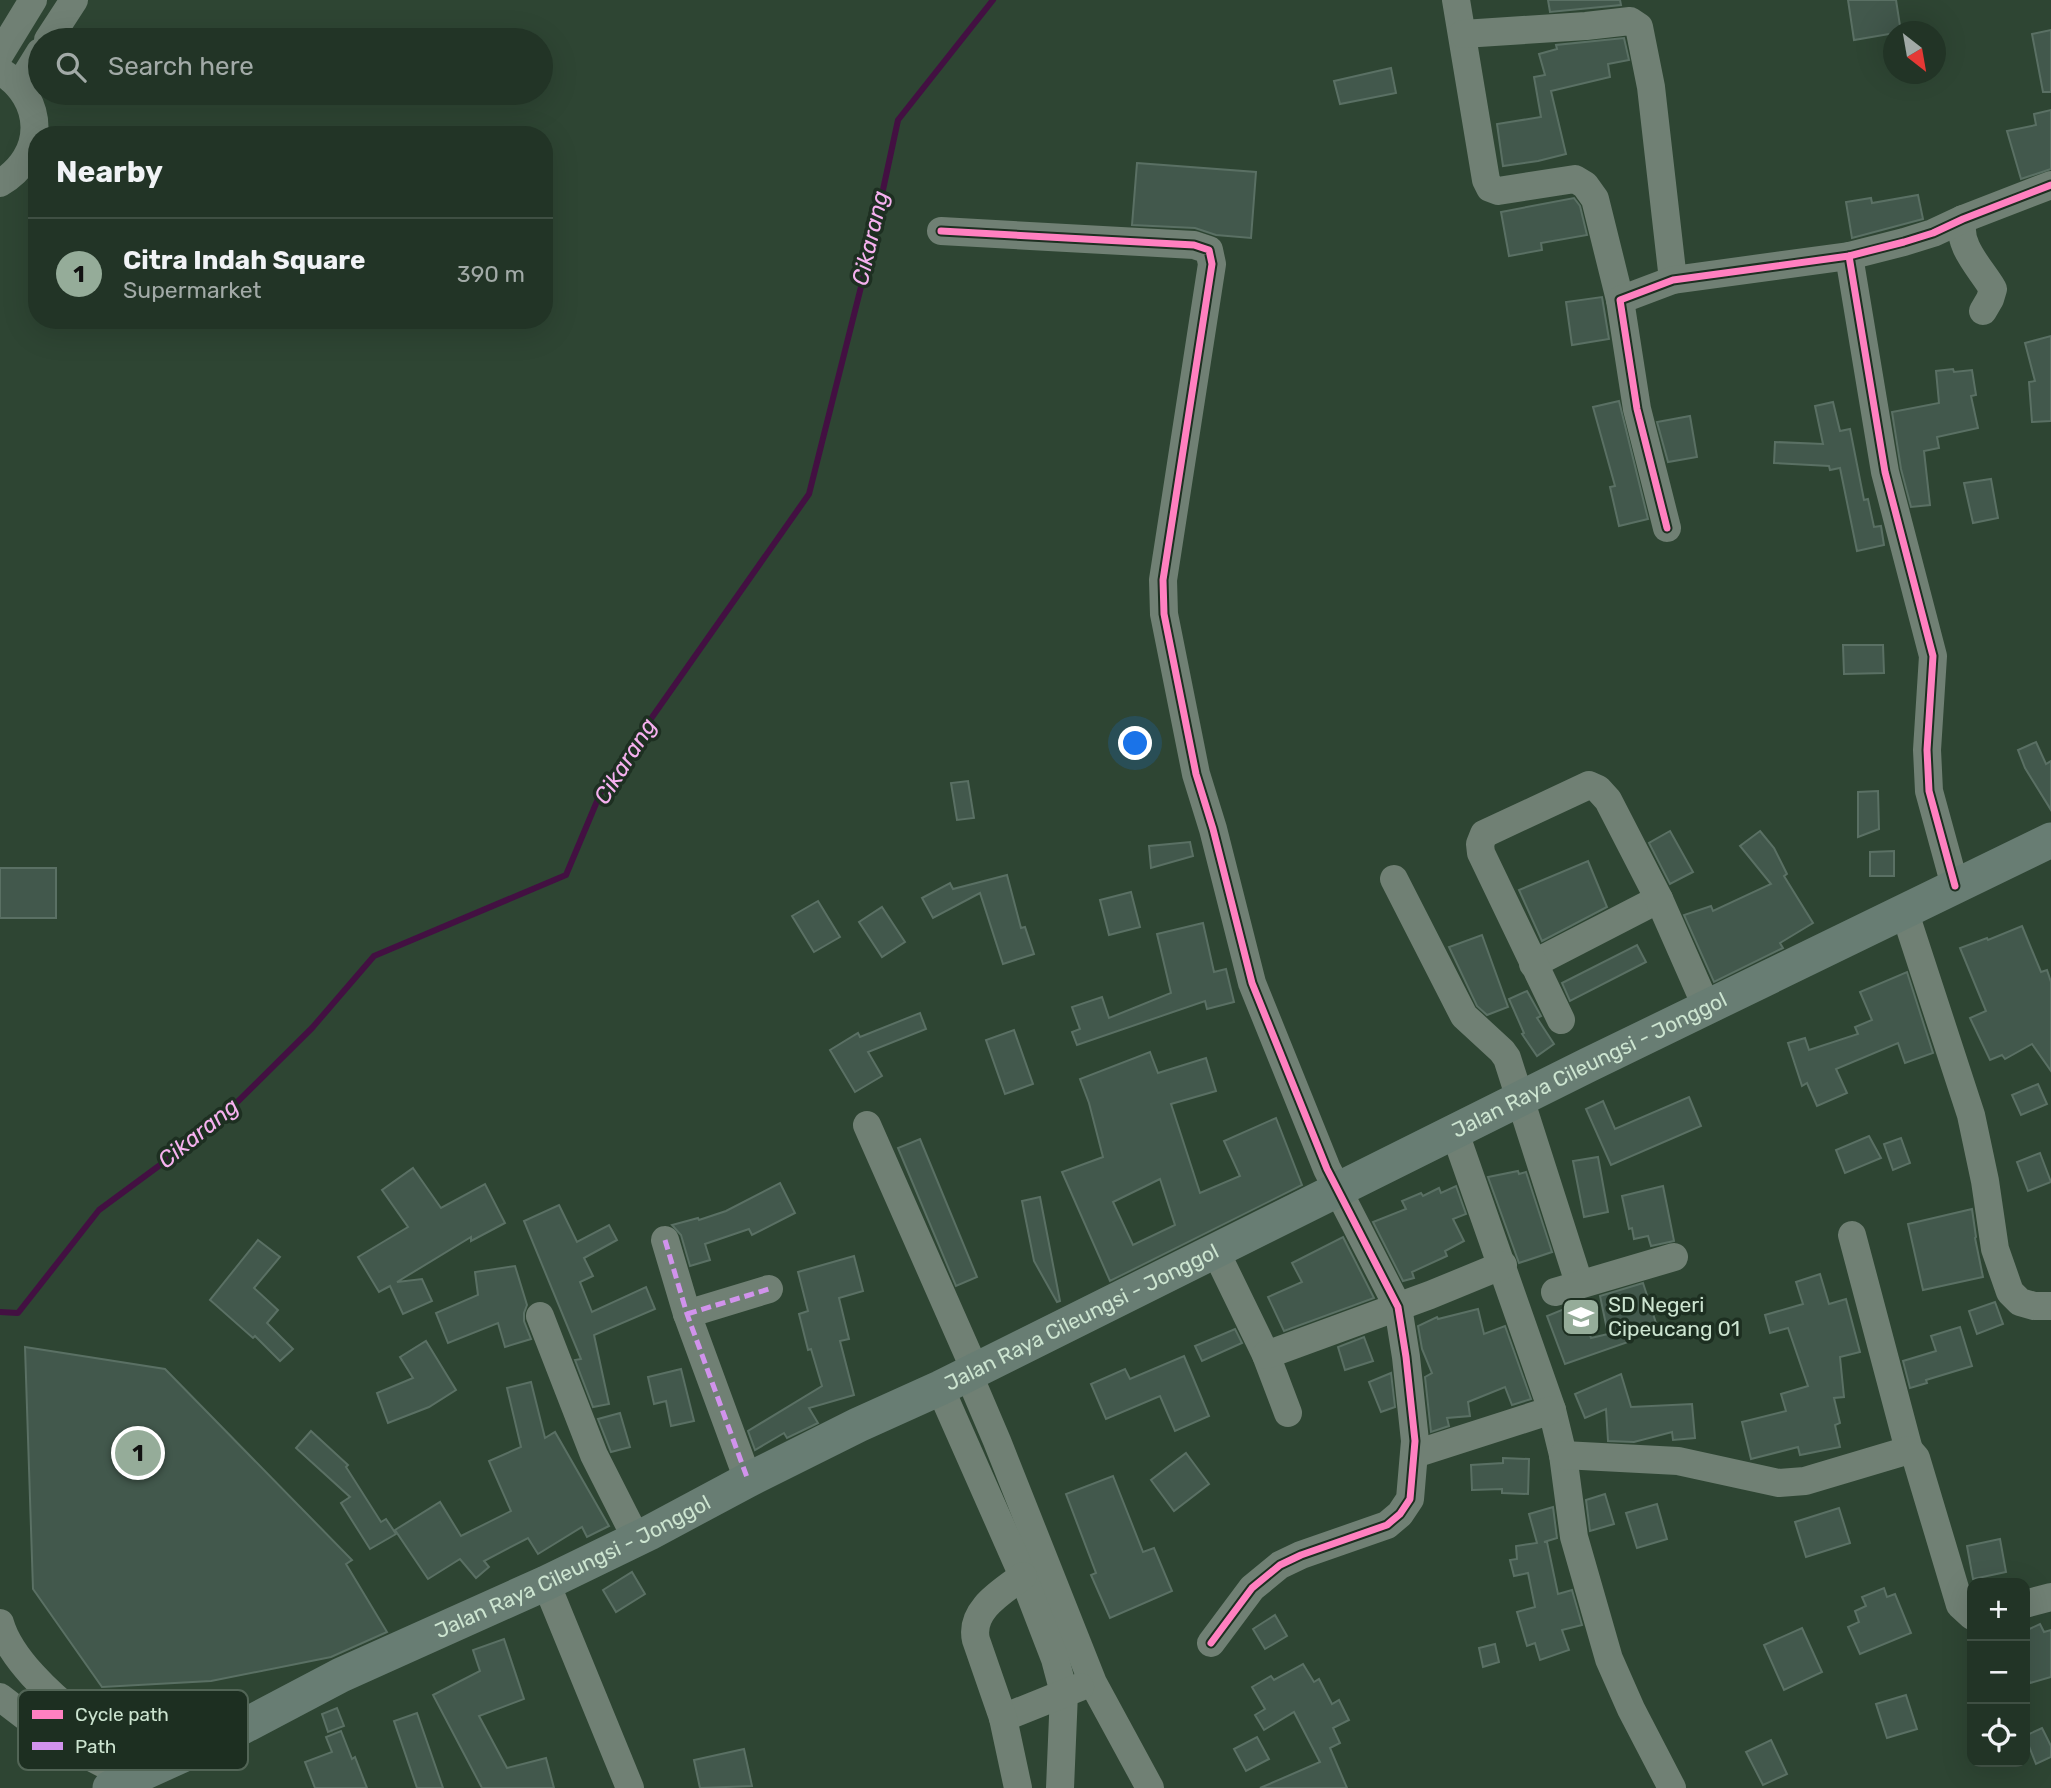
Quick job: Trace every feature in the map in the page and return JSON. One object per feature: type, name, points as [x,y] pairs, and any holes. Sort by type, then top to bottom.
[{"type":"main road","name":"Jalan Raya Cileungsi - Jonggol","points":[[248,1724],[341,1675],[546,1583],[649,1533],[858,1425],[961,1377],[1455,1133],[1520,1098],[2051,840]]},
{"type":"main road","name":"Jalan Raya Cileungsi - Jonggol","points":[[122,1783],[151,1770]]},
{"type":"street","points":[[0,54],[33,0]]},
{"type":"street","points":[[56,28],[74,0]]},
{"type":"street","points":[[1456,0],[1486,180],[1490,188],[1498,191],[1575,179],[1585,185],[1595,199],[1620,299],[1637,409],[1667,528]]},
{"type":"street","points":[[1463,34],[1586,26],[1630,20],[1639,27],[1651,87],[1672,280]]},
{"type":"street","points":[[28,63],[10,79],[28,100]]},
{"type":"street","points":[[30,105],[33,126]]},
{"type":"street","points":[[0,183],[23,164],[28,152]]},
{"type":"street","points":[[1620,299],[1672,280],[1849,256],[1933,233],[2051,185]]},
{"type":"street","points":[[1963,219],[1960,230],[1964,242],[1993,289],[1983,311]]},
{"type":"street","points":[[942,231],[1194,245],[1209,250],[1212,264],[1163,580],[1164,614],[1196,774],[1213,829],[1252,983],[1327,1169],[1398,1307],[1406,1357],[1415,1454],[1410,1499],[1400,1514],[1387,1525],[1280,1565],[1252,1588],[1211,1643]]},
{"type":"street","points":[[1849,256],[1885,472],[1933,656],[1927,750],[1929,791],[1955,886]]},
{"type":"street","points":[[1561,1020],[1481,853],[1480,844],[1484,834],[1589,785],[1598,789],[1608,800],[1659,898],[1707,1008]]},
{"type":"street","points":[[1394,879],[1464,1016],[1507,1058],[1520,1098],[1567,1288],[1674,1257]]},
{"type":"street","points":[[1533,964],[1659,898]]},
{"type":"street","points":[[1904,910],[1971,1115],[1985,1181],[1995,1249],[2010,1292],[2020,1302],[2034,1306],[2051,1306]]},
{"type":"street","points":[[867,1125],[961,1377],[1023,1576],[1045,1630],[1064,1693],[1060,1788]]},
{"type":"street","points":[[1455,1133],[1552,1410],[1563,1455],[1574,1536],[1609,1659],[1631,1709],[1672,1788]]},
{"type":"street","points":[[1852,1235],[1909,1450],[1916,1458],[1960,1605],[1967,1611]]},
{"type":"street","points":[[665,1240],[687,1314],[748,1480]]},
{"type":"street","points":[[1215,1250],[1266,1355],[1288,1413]]},
{"type":"street","points":[[1266,1355],[1503,1265]]},
{"type":"street","points":[[687,1314],[769,1289]]},
{"type":"street","points":[[540,1315],[594,1455],[636,1538]]},
{"type":"street","points":[[961,1377],[997,1441],[1093,1683],[1150,1788]]},
{"type":"street","points":[[1415,1454],[1552,1410]]},
{"type":"street","points":[[1563,1455],[1678,1461],[1779,1483],[1805,1481],[1909,1450]]},
{"type":"street","points":[[1018,1788],[1003,1718],[976,1640],[975,1628],[978,1616],[992,1599],[1023,1576]]},
{"type":"street","points":[[546,1583],[630,1788]]},
{"type":"street","points":[[2030,1603],[2051,1597]]},
{"type":"street","points":[[0,1623],[3,1634],[25,1666],[50,1690]]},
{"type":"street","points":[[1003,1718],[1093,1683]]},
{"type":"street","points":[[0,1698],[18,1712]]},
{"type":"street","points":[[102,1770],[122,1783]]},
{"type":"building","points":[[1548,0],[1620,0],[1621,5],[1550,12]]},
{"type":"building","points":[[1848,0],[1896,0],[1899,21],[1883,21],[1883,35],[1854,40]]},
{"type":"building","points":[[2051,30],[2051,92],[2043,92],[2032,34]]},
{"type":"building","points":[[1624,38],[1629,60],[1608,64],[1610,77],[1551,91],[1566,154],[1503,166],[1497,124],[1541,117],[1534,77],[1545,75],[1539,54],[1557,49],[1556,45]]},
{"type":"building","points":[[1391,68],[1396,93],[1340,104],[1334,81]]},
{"type":"building","points":[[2051,110],[2051,169],[2021,179],[2007,131],[2036,125],[2034,114]]},
{"type":"building","points":[[1137,163],[1256,172],[1251,238],[1216,235],[1195,228],[1132,225]]},
{"type":"building","points":[[1918,195],[1923,219],[1852,238],[1846,202],[1871,198],[1872,203]]},
{"type":"building","points":[[1574,198],[1580,206],[1587,235],[1541,243],[1542,250],[1509,256],[1501,212]]},
{"type":"building","points":[[1602,297],[1609,339],[1572,345],[1566,302]]},
{"type":"building","points":[[2051,336],[2051,421],[2032,422],[2029,382],[2035,381],[2025,343]]},
{"type":"building","points":[[1953,369],[1954,372],[1972,370],[1976,395],[1971,396],[1978,428],[1937,437],[1939,448],[1924,451],[1930,505],[1911,507],[1901,469],[1892,412],[1939,403],[1936,371]]},
{"type":"building","points":[[1619,401],[1648,519],[1619,526],[1610,487],[1615,486],[1593,407]]},
{"type":"building","points":[[1833,402],[1840,431],[1850,429],[1864,500],[1868,499],[1874,527],[1881,526],[1884,545],[1857,551],[1840,468],[1830,470],[1829,466],[1774,463],[1775,442],[1823,444],[1815,406]]},
{"type":"building","points":[[1690,416],[1697,457],[1668,462],[1657,422]]},
{"type":"building","points":[[1991,479],[1998,518],[1973,523],[1964,483]]},
{"type":"building","points":[[1843,645],[1883,645],[1884,673],[1844,674]]},
{"type":"building","points":[[2036,742],[2046,764],[2051,761],[2051,810],[2025,768],[2018,750]]},
{"type":"building","points":[[968,781],[974,818],[957,820],[951,783]]},
{"type":"building","points":[[1878,791],[1879,829],[1858,837],[1858,792]]},
{"type":"building","points":[[1670,831],[1693,872],[1670,884],[1649,843]]},
{"type":"building","points":[[1760,831],[1774,848],[1787,874],[1784,876],[1813,923],[1780,943],[1783,948],[1714,982],[1684,915],[1711,906],[1713,911],[1771,884],[1740,846]]},
{"type":"building","points":[[1190,842],[1193,856],[1151,868],[1149,846]]},
{"type":"building","points":[[1894,851],[1894,876],[1870,876],[1870,852]]},
{"type":"building","points":[[1588,861],[1607,907],[1542,941],[1519,890]]},
{"type":"building","points":[[0,868],[56,868],[56,918],[0,918]]},
{"type":"building","points":[[1007,875],[1021,928],[1025,927],[1034,954],[1003,964],[980,893],[933,918],[922,898],[950,883],[953,889]]},
{"type":"building","points":[[1131,892],[1140,927],[1109,935],[1100,900]]},
{"type":"building","points":[[818,901],[840,937],[814,952],[792,916]]},
{"type":"building","points":[[882,907],[905,942],[882,957],[859,922]]},
{"type":"building","points":[[1203,923],[1214,972],[1226,969],[1234,1002],[1207,1009],[1205,1001],[1077,1045],[1072,1032],[1080,1029],[1072,1007],[1102,997],[1109,1018],[1171,993],[1157,934]]},
{"type":"building","points":[[2022,926],[2041,972],[2047,970],[2051,982],[2051,1071],[2032,1044],[2005,1059],[2002,1055],[1990,1060],[1970,1018],[1986,1011],[1960,948]]},
{"type":"building","points":[[1482,935],[1508,1007],[1487,1015],[1477,1006],[1449,947]]},
{"type":"building","points":[[1637,945],[1646,962],[1570,1001],[1562,983]]},
{"type":"building","points":[[1907,972],[1933,1053],[1905,1063],[1898,1043],[1836,1069],[1847,1093],[1817,1106],[1807,1083],[1802,1086],[1788,1043],[1805,1038],[1809,1050],[1858,1034],[1855,1027],[1872,1020],[1860,992]]},
{"type":"building","points":[[1527,991],[1541,1016],[1537,1018],[1554,1044],[1537,1056],[1522,1034],[1524,1033],[1509,999]]},
{"type":"building","points":[[920,1013],[926,1029],[868,1052],[882,1076],[855,1092],[830,1050],[858,1033],[860,1037]]},
{"type":"building","points":[[1014,1030],[1033,1084],[1005,1094],[986,1040]]},
{"type":"building","points":[[1150,1052],[1158,1073],[1206,1058],[1216,1091],[1171,1104],[1200,1193],[1240,1176],[1224,1141],[1276,1118],[1302,1185],[1110,1281],[1062,1172],[1103,1157],[1080,1079]],"holes":[[[1160,1179],[1175,1225],[1133,1245],[1113,1202]]]},
{"type":"building","points":[[2038,1084],[2047,1104],[2021,1115],[2012,1095]]},
{"type":"building","points":[[1689,1097],[1701,1126],[1611,1165],[1586,1109],[1603,1101],[1615,1129]]},
{"type":"building","points":[[1869,1136],[1881,1158],[1845,1173],[1836,1150]]},
{"type":"building","points":[[1901,1138],[1910,1163],[1893,1170],[1884,1144]]},
{"type":"building","points":[[920,1139],[977,1277],[956,1286],[898,1148]]},
{"type":"building","points":[[2040,1153],[2051,1182],[2028,1191],[2017,1162]]},
{"type":"building","points":[[1598,1157],[1608,1212],[1584,1217],[1573,1161]]},
{"type":"building","points":[[413,1168],[441,1208],[485,1184],[505,1223],[471,1241],[471,1237],[397,1282],[422,1279],[432,1301],[403,1314],[390,1286],[379,1292],[358,1257],[408,1227],[382,1190]]},
{"type":"building","points":[[1518,1171],[1519,1174],[1526,1172],[1552,1252],[1519,1263],[1488,1177]]},
{"type":"building","points":[[780,1183],[795,1213],[752,1235],[749,1229],[705,1244],[710,1260],[690,1266],[681,1235],[672,1225],[726,1211]]},
{"type":"building","points":[[1456,1186],[1466,1214],[1453,1219],[1464,1241],[1445,1251],[1447,1256],[1412,1272],[1414,1278],[1403,1281],[1373,1222],[1406,1209],[1402,1201],[1421,1193],[1423,1196],[1439,1188],[1441,1193]]},
{"type":"building","points":[[1663,1186],[1674,1241],[1651,1246],[1648,1236],[1634,1239],[1632,1228],[1629,1229],[1622,1196]]},
{"type":"building","points":[[1040,1197],[1060,1301],[1057,1302],[1034,1261],[1022,1201]]},
{"type":"building","points":[[559,1205],[577,1242],[609,1225],[617,1240],[584,1258],[593,1276],[580,1282],[592,1312],[646,1287],[655,1309],[594,1335],[609,1404],[593,1407],[575,1360],[581,1359],[524,1221]]},
{"type":"building","points":[[1972,1209],[1983,1277],[1923,1290],[1908,1224]]},
{"type":"building","points":[[1343,1237],[1374,1298],[1284,1331],[1268,1297],[1302,1282],[1292,1263]]},
{"type":"building","points":[[258,1240],[280,1257],[254,1288],[278,1310],[267,1323],[293,1349],[280,1361],[255,1336],[253,1338],[210,1300]]},
{"type":"building","points":[[854,1256],[863,1291],[839,1298],[849,1339],[840,1341],[854,1395],[809,1408],[818,1423],[787,1438],[784,1433],[755,1450],[748,1431],[822,1386],[811,1349],[808,1350],[799,1314],[808,1311],[798,1272]]},
{"type":"building","points":[[515,1266],[527,1305],[524,1321],[531,1339],[505,1347],[498,1323],[448,1343],[436,1313],[478,1295],[475,1272]]},
{"type":"building","points":[[1820,1274],[1829,1304],[1846,1299],[1860,1352],[1840,1357],[1844,1397],[1834,1398],[1840,1423],[1835,1425],[1840,1447],[1800,1455],[1798,1447],[1751,1459],[1742,1422],[1786,1411],[1781,1394],[1808,1386],[1788,1328],[1770,1333],[1765,1315],[1803,1304],[1796,1282]]},
{"type":"building","points":[[1643,1283],[1657,1326],[1629,1335],[1631,1341],[1565,1364],[1547,1316],[1579,1303],[1591,1338],[1608,1334],[1600,1296]]},
{"type":"building","points":[[1995,1302],[2003,1324],[1977,1334],[1969,1311]]},
{"type":"building","points":[[1478,1309],[1484,1334],[1505,1326],[1531,1399],[1512,1405],[1505,1387],[1468,1402],[1470,1416],[1447,1418],[1449,1426],[1431,1432],[1425,1377],[1432,1373],[1422,1349],[1418,1326],[1437,1317],[1438,1319]]},
{"type":"building","points":[[1960,1327],[1972,1366],[1926,1380],[1927,1383],[1910,1388],[1903,1361],[1936,1351],[1931,1336]]},
{"type":"building","points":[[1235,1329],[1242,1343],[1202,1361],[1195,1346]]},
{"type":"building","points":[[1364,1337],[1373,1361],[1345,1370],[1338,1347]]},
{"type":"building","points":[[426,1341],[456,1390],[429,1407],[388,1423],[377,1393],[413,1378],[400,1357]]},
{"type":"building","points":[[25,1347],[165,1369],[352,1560],[346,1564],[387,1632],[331,1657],[211,1681],[102,1687],[33,1589]]},
{"type":"building","points":[[1184,1356],[1209,1416],[1175,1431],[1160,1396],[1106,1419],[1091,1384],[1125,1369],[1130,1379]]},
{"type":"building","points":[[681,1369],[694,1421],[671,1426],[666,1401],[654,1404],[648,1377]]},
{"type":"building","points":[[1391,1373],[1395,1407],[1381,1412],[1369,1382]]},
{"type":"building","points":[[1621,1374],[1631,1407],[1692,1404],[1695,1438],[1673,1440],[1672,1432],[1634,1442],[1608,1441],[1606,1409],[1585,1418],[1575,1394]]},
{"type":"building","points":[[531,1382],[545,1438],[555,1432],[609,1526],[587,1537],[582,1527],[538,1554],[528,1538],[484,1561],[489,1567],[476,1578],[460,1559],[428,1579],[395,1530],[440,1502],[461,1536],[511,1511],[489,1461],[521,1447],[507,1388]]},
{"type":"building","points":[[620,1413],[630,1447],[611,1452],[598,1419]]},
{"type":"building","points":[[311,1431],[348,1465],[346,1467],[381,1522],[386,1519],[396,1534],[370,1549],[341,1503],[350,1497],[296,1448]]},
{"type":"building","points":[[1186,1453],[1209,1484],[1174,1511],[1151,1480]]},
{"type":"building","points":[[1503,1458],[1529,1459],[1528,1494],[1502,1493],[1502,1489],[1472,1490],[1471,1465],[1503,1463]]},
{"type":"building","points":[[1113,1476],[1143,1552],[1154,1548],[1172,1591],[1110,1618],[1091,1575],[1096,1573],[1066,1494]]},
{"type":"building","points":[[1605,1494],[1614,1524],[1590,1531],[1586,1500]]},
{"type":"building","points":[[1657,1504],[1667,1539],[1637,1548],[1626,1513]]},
{"type":"building","points":[[1553,1507],[1557,1538],[1544,1542],[1547,1542],[1558,1594],[1572,1590],[1582,1625],[1562,1630],[1569,1650],[1540,1660],[1535,1643],[1527,1646],[1517,1612],[1535,1607],[1528,1573],[1514,1576],[1510,1560],[1517,1559],[1516,1546],[1537,1543],[1529,1514]]},
{"type":"building","points":[[1839,1508],[1850,1543],[1806,1557],[1795,1522]]},
{"type":"building","points":[[2000,1539],[2006,1572],[1973,1578],[1967,1546]]},
{"type":"building","points":[[632,1572],[645,1594],[616,1612],[603,1590]]},
{"type":"building","points":[[1884,1588],[1887,1597],[1895,1594],[1911,1633],[1860,1654],[1848,1627],[1859,1622],[1855,1611],[1866,1606],[1862,1597]]},
{"type":"building","points":[[1275,1615],[1287,1636],[1265,1649],[1253,1629]]},
{"type":"building","points":[[2040,1624],[2044,1632],[2051,1630],[2051,1677],[2030,1683],[2030,1641],[2030,1629]]},
{"type":"building","points":[[1802,1628],[1822,1672],[1784,1690],[1764,1645]]},
{"type":"building","points":[[504,1639],[524,1699],[479,1716],[507,1768],[546,1758],[554,1788],[482,1788],[433,1695],[480,1671],[473,1650]]},
{"type":"building","points":[[1495,1644],[1499,1662],[1483,1667],[1479,1648]]},
{"type":"building","points":[[1303,1664],[1314,1682],[1319,1679],[1332,1704],[1339,1700],[1349,1720],[1333,1728],[1340,1743],[1330,1748],[1347,1788],[1260,1788],[1320,1762],[1294,1712],[1264,1730],[1255,1715],[1265,1709],[1252,1687],[1271,1676],[1274,1680]]},
{"type":"building","points":[[1906,1695],[1917,1729],[1887,1738],[1876,1704]]},
{"type":"building","points":[[337,1708],[344,1726],[328,1732],[322,1714]]},
{"type":"building","points":[[417,1713],[443,1788],[417,1788],[394,1721]]},
{"type":"building","points":[[2042,1728],[2051,1746],[2051,1757],[2036,1764],[2030,1749],[2030,1734]]},
{"type":"building","points":[[341,1731],[367,1788],[315,1788],[305,1762],[332,1752],[326,1737]]},
{"type":"building","points":[[1257,1737],[1269,1759],[1246,1771],[1234,1749]]},
{"type":"building","points":[[1771,1740],[1787,1774],[1763,1785],[1746,1752]]},
{"type":"building","points":[[744,1749],[752,1786],[700,1788],[694,1760]]},
{"type":"waterway","name":"Cikarang","points":[[0,1312],[18,1313],[99,1210],[213,1126],[312,1028],[374,956],[566,875],[603,787],[809,494],[869,255],[898,120],[993,0]]},
{"type":"marked path","points":[[665,1240],[687,1314],[748,1480]]},
{"type":"marked path","points":[[687,1314],[769,1289]]},
{"type":"cycle path","points":[[1667,528],[1637,409],[1620,300],[1673,280],[1849,256],[1904,242],[2051,185]]},
{"type":"cycle path","points":[[941,231],[1194,245],[1209,250],[1212,264],[1163,580],[1164,614],[1196,774],[1213,829],[1252,983],[1327,1169],[1398,1307],[1415,1441],[1410,1499],[1400,1514],[1387,1525],[1280,1565],[1252,1588],[1211,1643]]},
{"type":"cycle path","points":[[1849,256],[1885,472],[1933,656],[1927,750],[1929,791],[1955,886]]},
{"type":"place","name":"SD Negeri Cipeucang 01","points":[[1581,1317]]},
{"type":"place","name":"Citra Indah Square","points":[[138,1453]]}]
